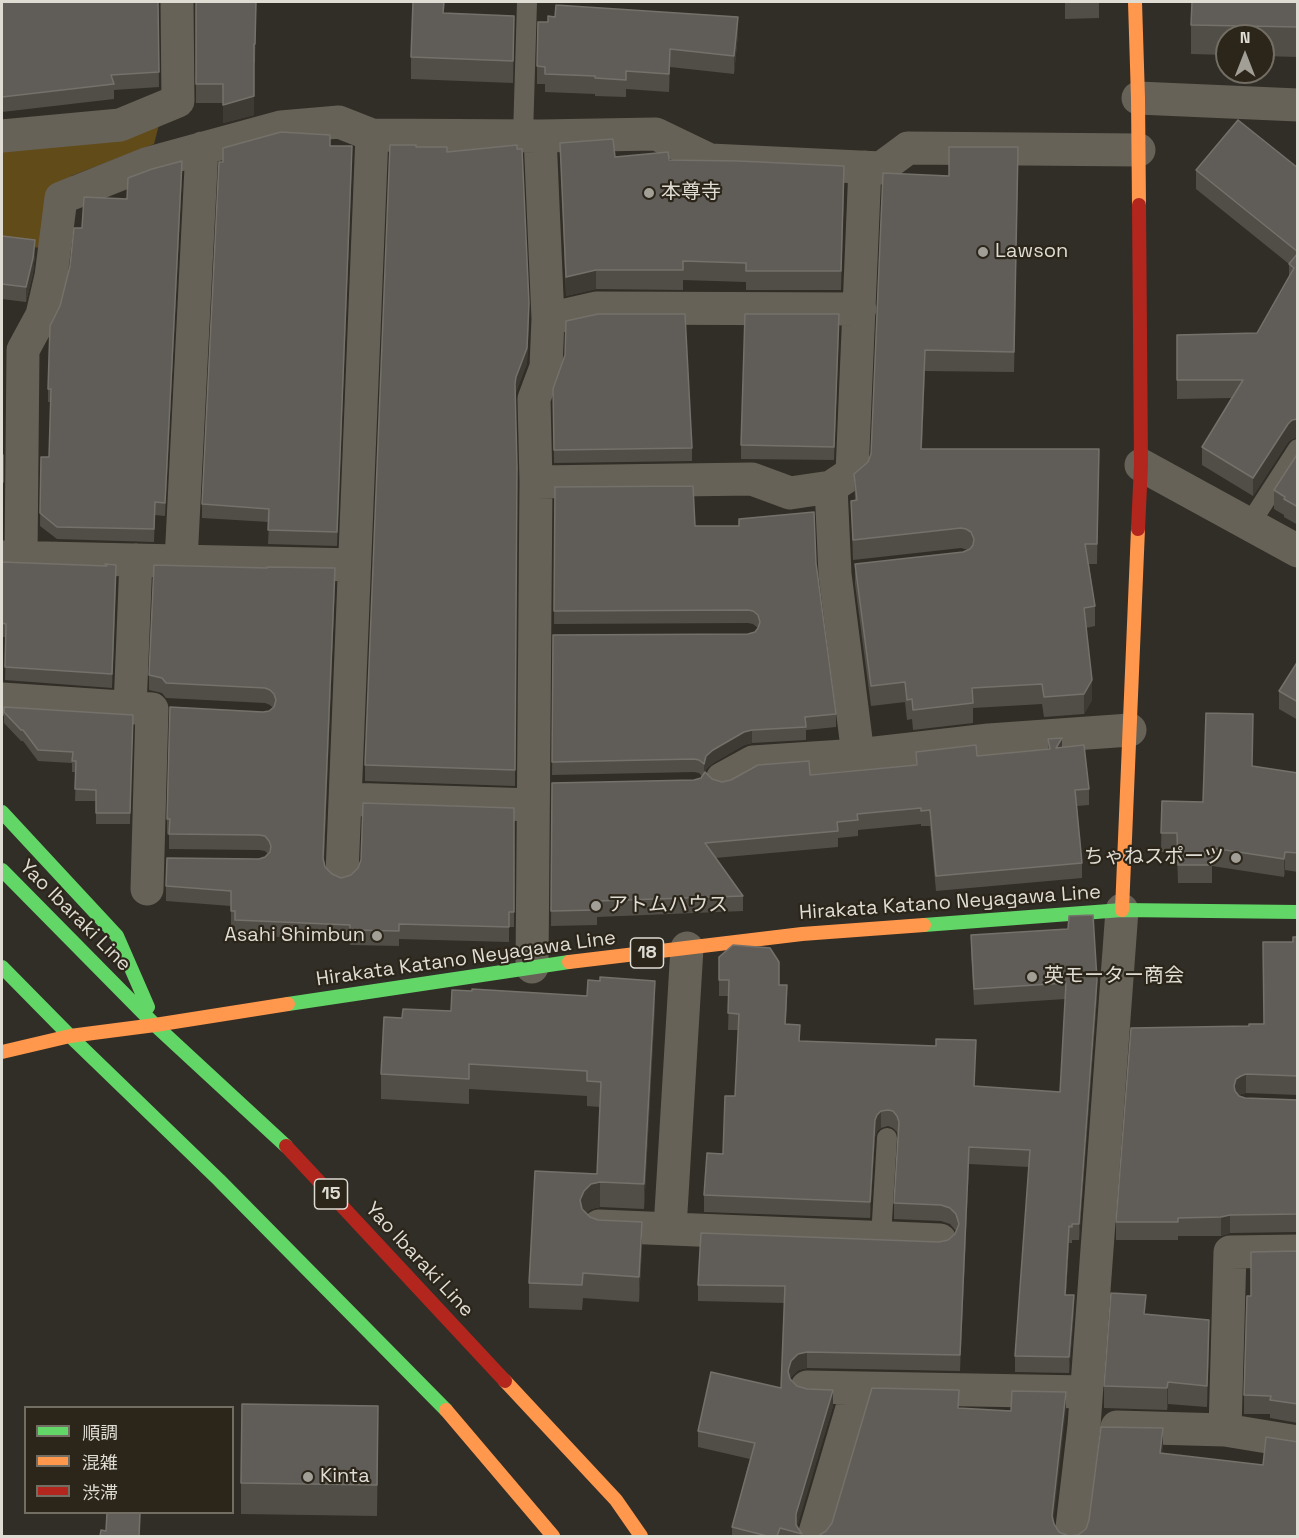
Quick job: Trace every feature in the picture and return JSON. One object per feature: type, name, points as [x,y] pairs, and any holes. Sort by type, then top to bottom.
[{"type":"main road","points":[[1122,910],[1141,465],[1139,150],[1135,2]]},
{"type":"main road","name":"15","points":[[2,812],[117,936],[155,1025]]},
{"type":"main road","name":"Yao Ibaraki Line","points":[[2,870],[155,1025],[290,1150],[615,1500],[641,1536]]},
{"type":"main road","name":"Hirakata Katano Neyagawa Line","points":[[2,1052],[70,1036],[532,967],[802,934],[1122,910],[1298,912]]},
{"type":"main road","points":[[2,967],[219,1180],[456,1420],[553,1536]]},
{"type":"main road","points":[[2,982],[70,1036]]},
{"type":"street","points":[[177,2],[178,101],[190,152],[181,561]]},
{"type":"street","points":[[1138,98],[1298,105]]},
{"type":"street","points":[[2,136],[120,125],[178,101]]},
{"type":"street","points":[[354,565],[11,557],[12,351],[42,315],[51,276],[61,198],[146,164],[281,127],[339,122],[372,135],[656,134],[710,160],[880,168],[908,148],[1139,150]]},
{"type":"street","points":[[342,874],[372,135]]},
{"type":"street","points":[[532,136],[548,319],[546,367],[534,399],[536,482],[546,636],[532,967]]},
{"type":"street","points":[[536,482],[752,479],[790,493],[831,488],[852,473],[865,167]]},
{"type":"street","points":[[548,319],[596,308],[860,309]]},
{"type":"street","points":[[1141,465],[1298,551]]},
{"type":"street","points":[[831,488],[847,572],[858,755]]},
{"type":"street","points":[[136,560],[152,709],[155,870]]},
{"type":"street","points":[[2,699],[152,709]]},
{"type":"street","points":[[722,779],[753,762],[858,755],[989,740],[1130,730]]},
{"type":"street","points":[[345,799],[541,793]]},
{"type":"street","points":[[1071,1536],[1084,1426],[1122,910]]},
{"type":"street","points":[[670,1228],[687,948]]},
{"type":"street","points":[[598,1226],[939,1240]]},
{"type":"street","points":[[1225,1430],[1230,1252],[1298,1251]]},
{"type":"street","points":[[807,1387],[1086,1392]]},
{"type":"street","points":[[814,1536],[858,1388]]},
{"type":"street","points":[[1084,1426],[1225,1430],[1298,1442]]},
{"type":"lane","points":[[527,2],[532,136]]},
{"type":"lane","points":[[1249,525],[1298,450]]},
{"type":"lane","points":[[881,1237],[886,1138]]},
{"type":"shaded area","points":[[160,121],[154,144],[71,176],[43,248],[2,245],[2,147]]},
{"type":"building","points":[[2,2],[158,2],[159,72],[111,75],[114,84],[2,97]]},
{"type":"building","points":[[196,2],[256,2],[254,96],[223,105],[223,84],[196,84]]},
{"type":"building","points":[[413,2],[444,2],[443,13],[514,16],[513,61],[411,57]]},
{"type":"building","points":[[1192,2],[1298,2],[1298,27],[1275,27],[1275,24],[1191,25]]},
{"type":"building","points":[[556,5],[738,17],[734,56],[670,49],[669,74],[626,71],[626,80],[545,74],[545,67],[537,66],[538,22],[548,22],[548,16],[555,17]]},
{"type":"building","points":[[1238,120],[1298,168],[1298,252],[1196,170]]},
{"type":"building","points":[[281,132],[330,135],[330,146],[352,146],[337,532],[268,530],[269,509],[202,504],[219,162],[223,162],[223,148]]},
{"type":"building","points":[[613,139],[615,157],[668,152],[669,160],[844,166],[841,271],[746,271],[746,263],[683,261],[683,270],[596,270],[566,277],[560,143]]},
{"type":"building","points":[[390,145],[447,147],[447,152],[517,145],[517,149],[522,149],[529,303],[527,348],[515,384],[517,467],[515,770],[365,765]]},
{"type":"building","points":[[949,147],[1018,147],[1014,352],[925,350],[921,449],[1099,449],[1097,544],[1085,544],[1095,606],[1084,608],[1092,680],[1084,694],[1044,697],[1042,684],[972,688],[973,703],[913,710],[912,699],[907,700],[905,682],[871,686],[855,564],[963,552],[970,549],[974,539],[971,532],[961,528],[853,540],[851,501],[857,500],[854,474],[868,462],[871,454],[883,173],[949,176]]},
{"type":"building","points":[[182,161],[165,503],[155,502],[154,529],[57,527],[40,513],[41,457],[49,457],[50,326],[60,306],[70,266],[74,228],[82,228],[84,197],[127,199],[128,178]]},
{"type":"building","points":[[2,236],[35,240],[26,287],[2,284]]},
{"type":"building","points":[[1298,253],[1298,419],[1288,424],[1253,478],[1202,447],[1243,380],[1177,380],[1177,335],[1257,333],[1294,268],[1289,264]]},
{"type":"building","points":[[598,314],[685,314],[692,448],[554,450],[553,389],[565,355],[566,321]]},
{"type":"building","points":[[745,314],[839,314],[834,447],[741,445]]},
{"type":"building","points":[[1298,453],[1298,507],[1274,490]]},
{"type":"building","points":[[3,455],[3,482],[2,481]]},
{"type":"building","points":[[693,486],[695,526],[739,526],[739,519],[814,512],[816,563],[836,714],[805,717],[806,727],[744,732],[713,750],[706,756],[704,764],[694,759],[552,762],[553,635],[748,634],[755,632],[758,628],[760,622],[758,615],[748,610],[554,611],[555,487]]},
{"type":"building","points":[[2,562],[116,565],[112,674],[5,667],[6,624],[2,623]]},
{"type":"building","points":[[154,565],[335,568],[323,858],[325,867],[332,874],[341,878],[351,875],[358,868],[361,860],[363,803],[514,808],[514,912],[509,912],[509,927],[399,924],[399,931],[350,930],[350,925],[235,920],[235,911],[231,911],[231,891],[166,886],[167,858],[259,859],[270,852],[271,846],[265,836],[259,835],[169,834],[170,819],[167,819],[170,707],[263,712],[274,707],[276,700],[274,694],[265,688],[166,683],[162,678],[149,675]]},
{"type":"building","points":[[1298,661],[1298,702],[1279,691]]},
{"type":"building","points":[[4,707],[133,715],[130,813],[96,813],[96,790],[75,789],[76,761],[72,761],[73,752],[38,750],[23,730],[4,712]]},
{"type":"building","points":[[1206,713],[1253,714],[1252,766],[1298,773],[1298,853],[1285,852],[1284,859],[1212,848],[1212,865],[1178,865],[1177,833],[1161,833],[1162,801],[1203,802]]},
{"type":"building","points":[[1062,738],[1056,748],[1084,745],[1089,789],[1075,790],[1082,863],[936,876],[930,810],[921,811],[921,808],[857,814],[858,820],[837,822],[838,831],[705,843],[743,896],[597,901],[597,910],[551,911],[552,783],[694,780],[701,778],[705,772],[712,779],[722,782],[731,780],[758,765],[809,761],[810,775],[917,765],[916,752],[976,745],[977,756],[1050,749],[1048,739]]},
{"type":"building","points":[[1093,915],[1097,980],[1079,1224],[1069,1226],[1065,1295],[1074,1295],[1069,1357],[1015,1356],[1030,1150],[969,1147],[960,1355],[807,1352],[798,1354],[791,1361],[788,1371],[790,1379],[797,1386],[807,1389],[833,1390],[796,1514],[796,1525],[802,1534],[780,1528],[777,1536],[767,1536],[732,1527],[755,1443],[698,1431],[711,1372],[781,1388],[785,1286],[698,1285],[701,1233],[939,1242],[948,1240],[955,1234],[959,1224],[956,1214],[950,1208],[941,1205],[894,1203],[899,1122],[893,1111],[888,1110],[881,1111],[875,1120],[870,1202],[704,1195],[707,1153],[723,1154],[725,1096],[735,1096],[739,1014],[728,1013],[729,980],[719,980],[719,957],[733,945],[770,948],[779,962],[779,985],[787,985],[785,1024],[800,1025],[799,1041],[936,1046],[936,1039],[976,1040],[974,1086],[1060,1092],[1066,983],[974,989],[971,935],[1068,929],[1069,916]]},
{"type":"building","points":[[1293,937],[1298,937],[1298,1076],[1246,1074],[1236,1079],[1234,1086],[1239,1096],[1245,1098],[1298,1100],[1298,1214],[1178,1218],[1178,1222],[1116,1222],[1131,1028],[1264,1024],[1263,942],[1293,942]]},
{"type":"building","points":[[600,977],[655,981],[644,1184],[600,1182],[591,1184],[584,1191],[580,1200],[582,1209],[590,1217],[598,1220],[642,1222],[639,1277],[583,1273],[582,1285],[529,1283],[535,1171],[597,1174],[601,1082],[587,1081],[587,1071],[469,1064],[469,1079],[381,1074],[384,1017],[402,1018],[403,1009],[451,1011],[452,990],[472,991],[472,989],[587,996],[588,980],[600,981]]},
{"type":"building","points":[[1298,1251],[1298,1404],[1270,1400],[1271,1396],[1244,1395],[1247,1296],[1251,1296],[1251,1252]]},
{"type":"building","points":[[1111,1293],[1146,1295],[1144,1314],[1209,1320],[1207,1386],[1168,1382],[1167,1388],[1104,1386]]},
{"type":"building","points":[[872,1388],[959,1390],[958,1408],[1011,1411],[1012,1391],[1066,1392],[1052,1516],[1059,1532],[1069,1536],[818,1536],[832,1523]]},
{"type":"building","points":[[242,1404],[378,1406],[377,1485],[241,1483]]},
{"type":"building","points":[[1101,1427],[1163,1428],[1160,1453],[1263,1465],[1266,1437],[1298,1442],[1298,1536],[1069,1536],[1078,1535],[1086,1529],[1089,1520]]},
{"type":"building","points":[[107,1514],[140,1514],[139,1536],[100,1536],[101,1530],[106,1531]]},
{"type":"traffic: fast","points":[[2,812],[117,936],[148,1007]]},
{"type":"traffic: fast","points":[[2,870],[155,1025],[286,1146]]},
{"type":"traffic: fast","points":[[924,925],[1122,910],[1298,912]]},
{"type":"traffic: fast","points":[[288,1004],[569,962]]},
{"type":"traffic: fast","points":[[2,967],[219,1180],[446,1410]]},
{"type":"traffic: slow","points":[[1135,2],[1139,205]]},
{"type":"traffic: slow","points":[[1122,910],[1138,529]]},
{"type":"traffic: slow","points":[[569,962],[802,934],[924,925]]},
{"type":"traffic: slow","points":[[2,1052],[70,1036],[288,1004]]},
{"type":"traffic: slow","points":[[505,1381],[616,1500],[641,1536]]},
{"type":"traffic: slow","points":[[446,1410],[553,1536]]},
{"type":"traffic: jam","points":[[1138,529],[1141,465],[1139,205]]},
{"type":"traffic: jam","points":[[286,1146],[505,1381]]},
{"type":"place","name":"本尊寺","points":[[649,193]]},
{"type":"place","name":"Lawson","points":[[983,252]]},
{"type":"place","name":"ちゃねスポーツ","points":[[1236,858]]},
{"type":"place","name":"アトムハウス","points":[[596,906]]},
{"type":"place","name":"Asahi Shimbun","points":[[377,936]]},
{"type":"place","name":"英モーター商会","points":[[1032,977]]},
{"type":"place","name":"Kinta","points":[[308,1477]]}]
